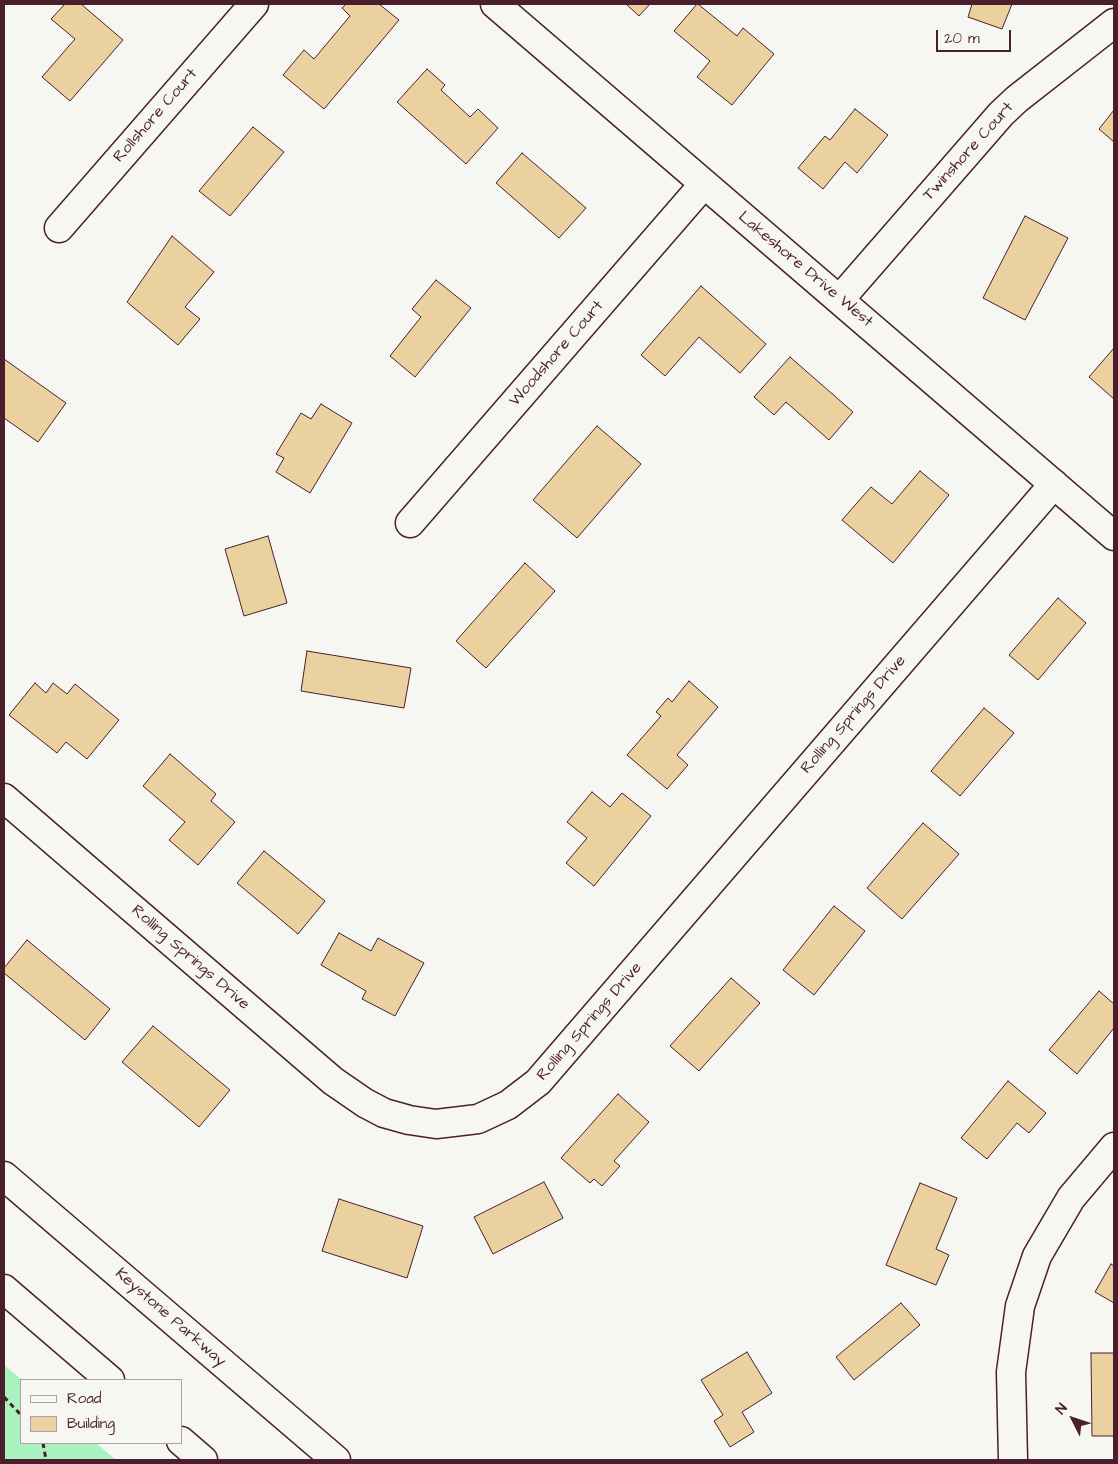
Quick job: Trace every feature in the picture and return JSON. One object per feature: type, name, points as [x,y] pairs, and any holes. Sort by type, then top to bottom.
[{"type":"main road","name":"Rollshore Court","points":[[59,228],[254,4]]},
{"type":"main road","name":"Lakeshore Drive West","points":[[495,4],[1114,536]]},
{"type":"main road","name":"Twinshore Court","points":[[840,299],[1001,114],[1114,23]]},
{"type":"main road","name":"Woodshore Court","points":[[410,524],[704,184]]},
{"type":"main road","name":"Rolling Springs Drive","points":[[4,798],[325,1074],[365,1103],[384,1113],[409,1120],[436,1124],[478,1119],[508,1105],[538,1082],[1054,484]]},
{"type":"main road","points":[[1013,1460],[1011,1372],[1020,1306],[1037,1256],[1071,1198],[1114,1147]]},
{"type":"main road","name":"Keystone Parkway","points":[[4,1176],[336,1460]]},
{"type":"main road","points":[[4,1290],[109,1379]]},
{"type":"main road","points":[[182,1443],[203,1460]]},
{"type":"path","points":[[4,1396],[20,1414]]},
{"type":"path","points":[[43,1444],[46,1460]]},
{"type":"green space","points":[[4,1365],[21,1379],[20,1444],[97,1444],[116,1460],[4,1460]]},
{"type":"building","points":[[65,4],[81,4],[123,40],[70,101],[42,77],[75,39],[51,19]]},
{"type":"building","points":[[346,4],[379,4],[399,20],[324,109],[283,75],[304,50],[314,59],[350,16],[342,8]]},
{"type":"building","points":[[626,4],[650,4],[639,16]]},
{"type":"building","points":[[697,4],[737,36],[743,28],[774,54],[732,105],[697,77],[710,61],[674,31]]},
{"type":"building","points":[[972,4],[1012,4],[1002,29],[968,17]]},
{"type":"building","points":[[427,69],[445,85],[441,90],[470,117],[478,109],[498,128],[466,164],[397,102]]},
{"type":"building","points":[[855,109],[888,135],[857,173],[845,162],[823,189],[798,168],[825,136],[830,140]]},
{"type":"building","points":[[1114,110],[1114,142],[1099,129]]},
{"type":"building","points":[[253,127],[284,152],[230,216],[199,191]]},
{"type":"building","points":[[522,153],[586,208],[559,238],[496,183]]},
{"type":"building","points":[[1025,216],[1068,238],[1025,320],[983,298]]},
{"type":"building","points":[[172,236],[214,272],[185,307],[200,319],[178,345],[127,302]]},
{"type":"building","points":[[436,280],[471,308],[415,377],[390,356],[421,317],[412,309]]},
{"type":"building","points":[[701,286],[766,344],[740,373],[699,337],[665,376],[641,355]]},
{"type":"building","points":[[1114,348],[1114,399],[1089,377]]},
{"type":"building","points":[[790,357],[853,412],[829,440],[786,402],[774,415],[754,397]]},
{"type":"building","points":[[4,359],[66,403],[38,442],[4,418]]},
{"type":"building","points":[[321,404],[352,423],[310,493],[276,472],[284,458],[276,454],[301,413],[311,419]]},
{"type":"building","points":[[597,426],[641,464],[577,538],[533,500]]},
{"type":"building","points":[[920,471],[949,495],[893,563],[842,520],[871,487],[892,504]]},
{"type":"building","points":[[268,536],[287,603],[244,616],[225,549]]},
{"type":"building","points":[[525,563],[555,591],[486,668],[456,641]]},
{"type":"building","points":[[1058,598],[1086,623],[1038,680],[1009,655]]},
{"type":"building","points":[[307,651],[411,668],[404,708],[301,691]]},
{"type":"building","points":[[689,681],[718,707],[677,755],[688,765],[667,789],[627,755],[661,716],[656,712],[668,698],[672,702]]},
{"type":"building","points":[[35,683],[46,693],[53,683],[67,694],[75,684],[119,720],[87,759],[66,742],[57,753],[9,715]]},
{"type":"building","points":[[984,708],[1014,733],[960,796],[931,771]]},
{"type":"building","points":[[170,754],[216,794],[211,801],[235,822],[198,865],[169,840],[185,822],[143,786]]},
{"type":"building","points":[[592,792],[610,807],[622,793],[651,816],[594,886],[566,863],[587,838],[567,822]]},
{"type":"building","points":[[923,823],[959,854],[902,919],[867,888]]},
{"type":"building","points":[[264,851],[325,901],[298,934],[237,883]]},
{"type":"building","points":[[834,906],[865,931],[814,995],[783,970]]},
{"type":"building","points":[[339,933],[371,951],[378,938],[424,963],[395,1016],[362,999],[366,991],[321,965]]},
{"type":"building","points":[[27,940],[110,1009],[85,1040],[4,973],[4,968]]},
{"type":"building","points":[[731,978],[760,1003],[699,1071],[670,1046]]},
{"type":"building","points":[[1099,991],[1114,1004],[1114,1028],[1077,1074],[1049,1050]]},
{"type":"building","points":[[153,1026],[230,1090],[199,1127],[122,1062]]},
{"type":"building","points":[[1008,1081],[1046,1113],[1029,1133],[1017,1123],[987,1159],[961,1138]]},
{"type":"building","points":[[618,1094],[649,1122],[614,1161],[620,1166],[602,1186],[594,1179],[590,1183],[561,1158]]},
{"type":"building","points":[[544,1182],[563,1218],[493,1254],[474,1217]]},
{"type":"building","points":[[920,1183],[957,1198],[936,1249],[949,1255],[936,1285],[886,1265]]},
{"type":"building","points":[[339,1199],[423,1226],[407,1278],[322,1251]]},
{"type":"building","points":[[1111,1264],[1114,1266],[1114,1303],[1095,1292]]},
{"type":"building","points":[[901,1303],[920,1325],[854,1380],[836,1357]]},
{"type":"building","points":[[747,1352],[772,1393],[742,1412],[754,1432],[730,1447],[714,1421],[723,1415],[701,1380]]},
{"type":"building","points":[[1091,1353],[1114,1353],[1114,1436],[1092,1436]]}]
